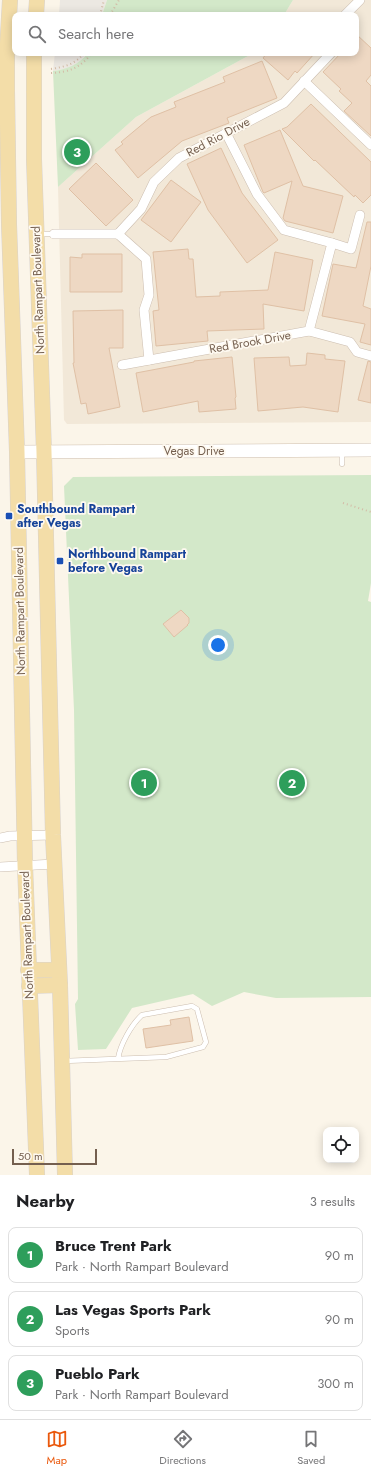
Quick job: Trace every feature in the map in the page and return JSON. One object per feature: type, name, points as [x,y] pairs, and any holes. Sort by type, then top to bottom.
[{"type":"main road","name":"North Rampart Boulevard","points":[[10,0],[7,52],[9,224],[17,452],[24,836],[37,1175]]},
{"type":"main road","points":[[36,12],[37,0]]},
{"type":"main road","name":"North Rampart Boulevard","points":[[34,56],[36,234],[44,452],[53,834],[60,985],[65,1175]]},
{"type":"main road","name":"Vegas Drive","points":[[17,452],[371,450]]},
{"type":"main road","points":[[28,970],[59,970]]},
{"type":"main road","points":[[29,986],[60,985]]},
{"type":"street","points":[[348,12],[360,0]]},
{"type":"street","name":"Red Rio Drive","points":[[118,234],[141,209],[154,182],[179,158],[284,103],[328,56]]},
{"type":"street","points":[[304,81],[371,144]]},
{"type":"street","points":[[226,133],[257,194],[284,230],[351,249],[360,215]]},
{"type":"street","points":[[54,234],[118,234],[146,259],[149,295],[144,310],[149,360]]},
{"type":"street","points":[[309,331],[332,243]]},
{"type":"street","name":"Red Brook Drive","points":[[122,365],[309,331],[350,342],[357,352],[371,356]]},
{"type":"street","points":[[0,838],[10,836],[53,834]]},
{"type":"street","points":[[0,867],[54,864]]},
{"type":"lane","points":[[36,234],[54,234]]},
{"type":"lane","points":[[342,450],[342,464]]},
{"type":"lane","points":[[62,1061],[118,1059],[166,1057],[202,1047],[206,1042],[197,1008],[192,1006],[142,1016],[138,1019],[119,1048],[118,1059]]},
{"type":"path","points":[[101,12],[104,0]]},
{"type":"path","points":[[112,12],[119,0]]},
{"type":"path","points":[[51,69],[72,64],[82,56]]},
{"type":"path","points":[[51,73],[73,70],[89,56]]},
{"type":"path","points":[[343,503],[371,512]]},
{"type":"shaded area","points":[[60,0],[107,0],[103,12],[59,12]]},
{"type":"shaded area","points":[[293,0],[371,0],[371,422],[67,424],[64,420],[58,187],[136,117],[248,56],[359,56],[359,12],[286,12]]},
{"type":"shaded area","points":[[55,56],[85,56],[70,68],[53,71]]},
{"type":"green space","points":[[107,0],[293,0],[286,12],[103,12]]},
{"type":"green space","points":[[85,56],[248,56],[136,117],[58,187],[53,71],[72,66]]},
{"type":"green space","points":[[371,475],[371,583],[368,601],[371,602],[371,997],[276,998],[244,992],[212,1006],[193,994],[132,1008],[106,1049],[78,1050],[75,1004],[78,999],[74,710],[64,486],[73,477]]},
{"type":"building","points":[[359,37],[371,48],[371,75],[366,81],[371,86],[371,136],[344,111],[352,103],[339,91],[341,89],[323,72],[338,56],[359,56]]},
{"type":"building","points":[[265,56],[312,56],[297,73],[295,71],[288,80],[263,58]]},
{"type":"building","points":[[262,61],[277,98],[227,118],[229,123],[182,141],[138,178],[115,150],[123,144],[121,142],[151,117],[176,107],[174,102],[225,82],[223,77]]},
{"type":"building","points":[[311,104],[371,162],[371,195],[363,203],[355,195],[354,197],[315,160],[314,161],[282,129],[287,127]]},
{"type":"building","points":[[280,130],[303,186],[343,196],[333,233],[285,221],[283,218],[292,181],[264,193],[263,192],[244,145]]},
{"type":"building","points":[[221,148],[242,193],[278,240],[247,263],[208,210],[187,164]]},
{"type":"building","points":[[96,163],[133,200],[106,226],[69,189]]},
{"type":"building","points":[[171,180],[201,202],[171,242],[141,220]]},
{"type":"building","points":[[367,222],[371,222],[371,266],[363,306],[371,309],[371,345],[360,342],[365,324],[322,316],[333,264],[356,268]]},
{"type":"building","points":[[188,249],[189,259],[193,259],[196,297],[220,296],[220,292],[268,290],[275,252],[313,260],[304,311],[263,304],[264,329],[207,331],[208,341],[156,346],[153,311],[159,310],[153,252]]},
{"type":"building","points":[[82,254],[122,254],[122,292],[70,292],[70,257],[82,258]]},
{"type":"building","points":[[123,310],[123,348],[109,348],[120,407],[88,414],[86,403],[81,404],[73,363],[73,311]]},
{"type":"building","points":[[307,353],[325,355],[325,359],[345,361],[338,412],[303,407],[258,411],[254,358],[289,357],[290,366],[306,365]]},
{"type":"building","points":[[232,357],[236,409],[199,412],[198,401],[143,412],[136,373],[194,361]]},
{"type":"building","points":[[368,361],[371,362],[371,403],[358,400]]},
{"type":"building","points":[[181,610],[189,618],[189,623],[174,637],[163,624]]},
{"type":"building","points":[[189,1017],[193,1041],[146,1048],[143,1029],[171,1025],[170,1020]]},
{"type":"place","name":"Pueblo Park","points":[[77,152]]},
{"type":"place","name":"Southbound Rampart after Vegas","points":[[9,516]]},
{"type":"place","name":"Northbound Rampart before Vegas","points":[[60,561]]},
{"type":"place","name":"Bruce Trent Park","points":[[144,783]]},
{"type":"place","name":"Las Vegas Sports Park","points":[[292,783]]}]
